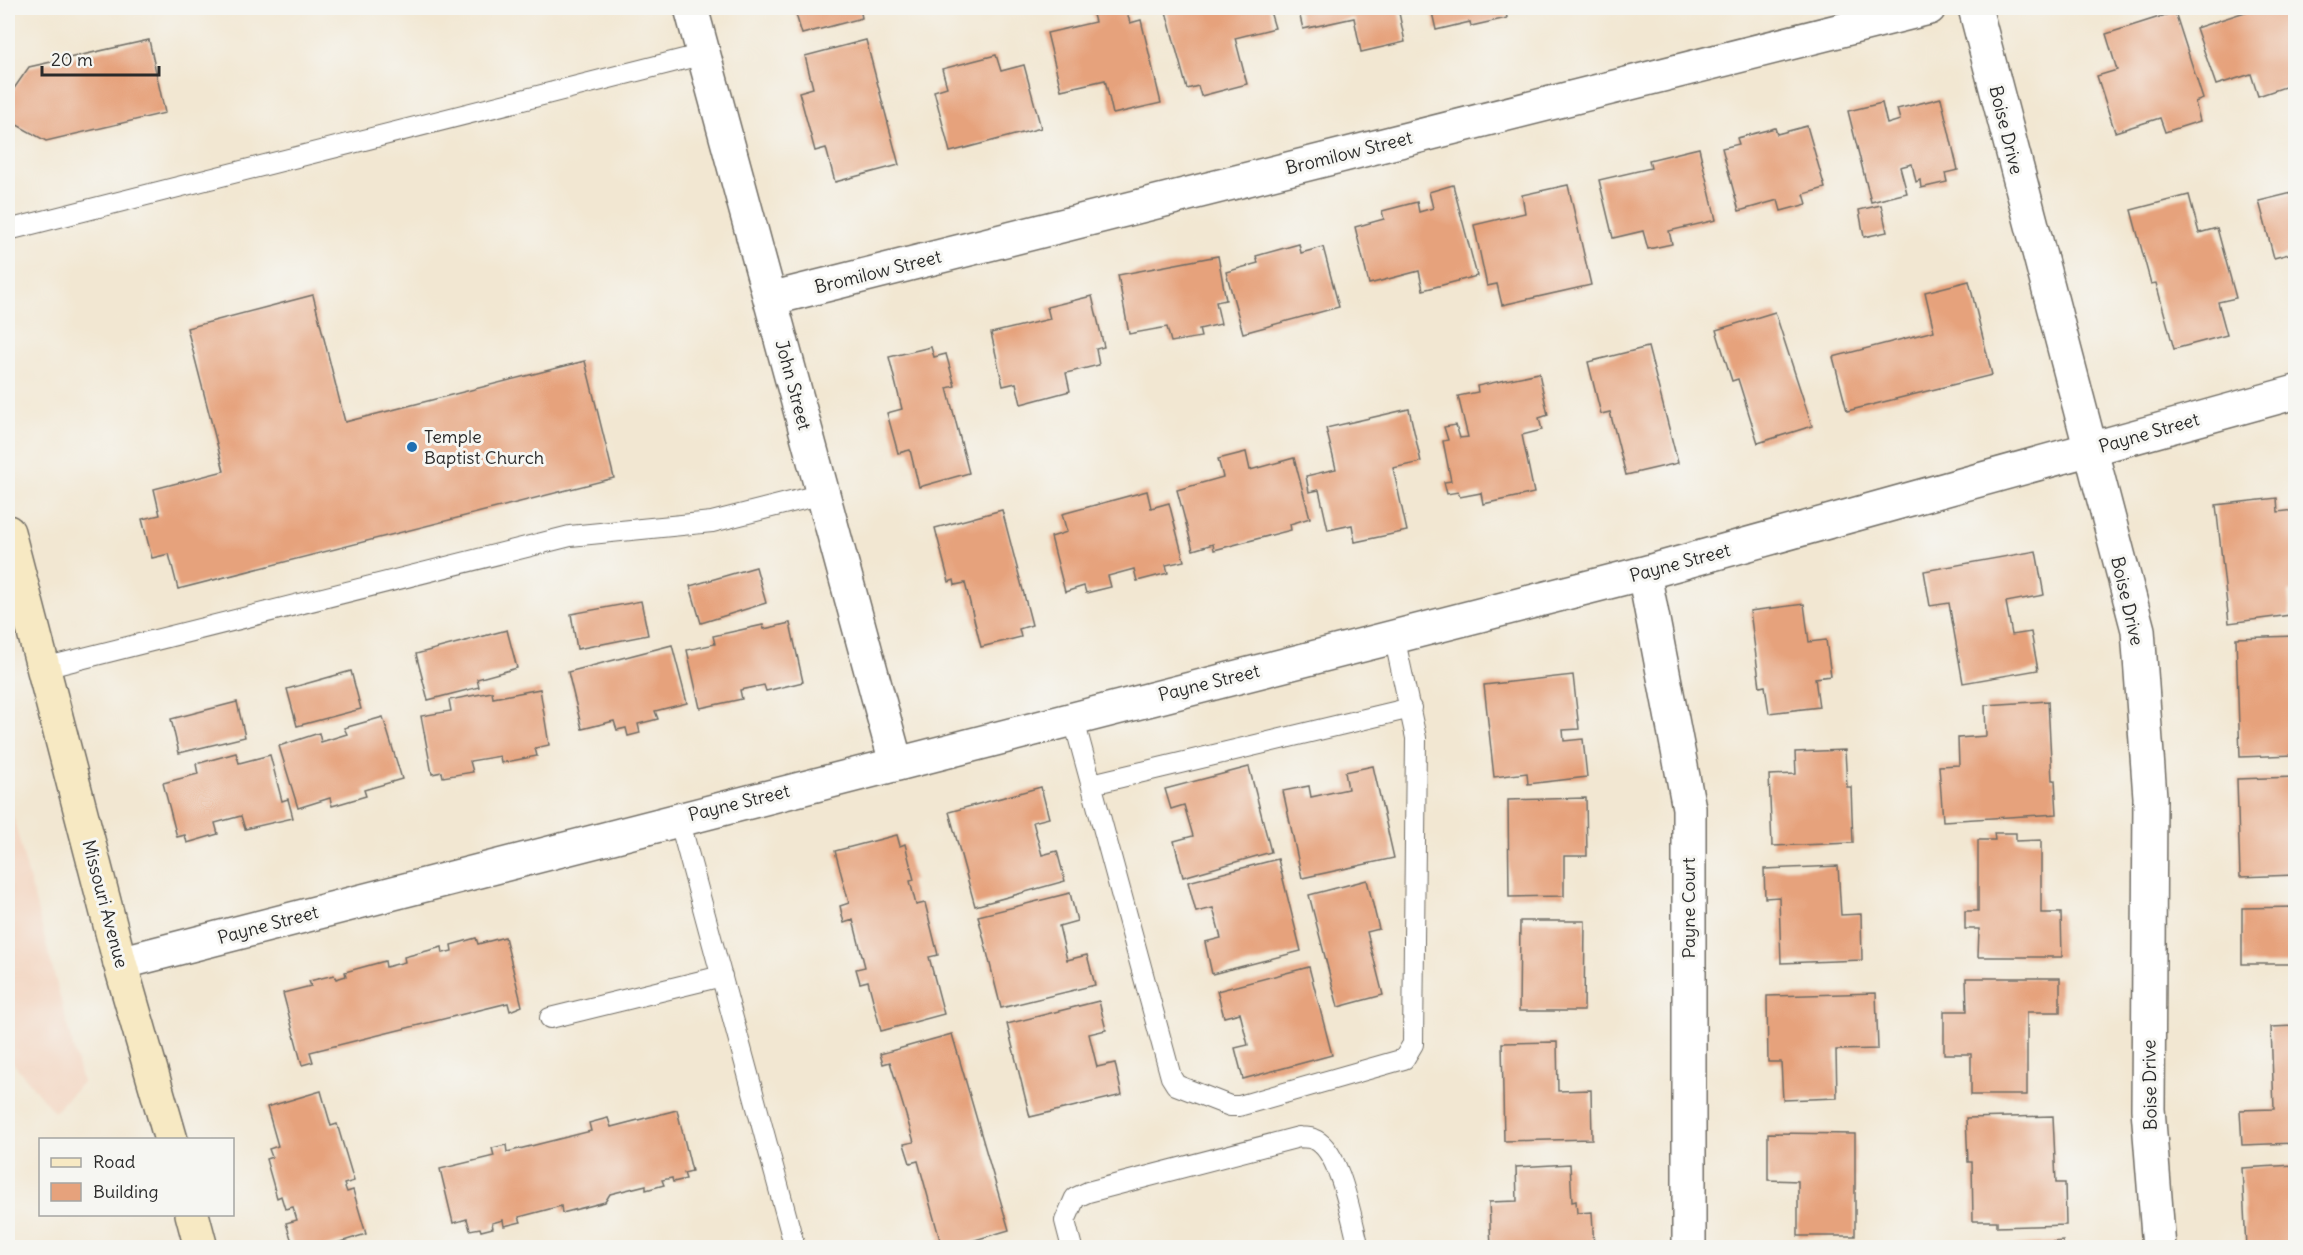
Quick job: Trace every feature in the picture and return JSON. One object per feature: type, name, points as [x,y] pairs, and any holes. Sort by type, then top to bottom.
[{"type":"main road","name":"Missouri Avenue","points":[[8,532],[120,963],[170,1138]]},
{"type":"main road","points":[[192,1216],[201,1248]]},
{"type":"street","name":"John Street","points":[[691,8],[896,763]]},
{"type":"street","name":"Bromilow Street","points":[[770,299],[1929,8]]},
{"type":"street","name":"Boise Drive","points":[[1975,8],[2088,450],[2138,630],[2150,797],[2148,1109],[2159,1248]]},
{"type":"street","name":"Payne Street","points":[[120,963],[1073,717],[1644,573],[2295,392]]},
{"type":"street","name":"Payne Court","points":[[1644,573],[1689,808],[1689,1248]]},
{"type":"lane","points":[[8,230],[704,54]]},
{"type":"lane","points":[[44,669],[570,536],[712,522],[823,494]]},
{"type":"lane","points":[[1073,717],[1171,1077],[1176,1085],[1230,1106],[1239,1106],[1404,1059],[1413,1044],[1416,738],[1394,636]]},
{"type":"lane","points":[[1092,784],[1411,708]]},
{"type":"lane","points":[[679,819],[795,1248]]},
{"type":"lane","points":[[550,1018],[722,976]]},
{"type":"lane","points":[[1072,1248],[1065,1221],[1075,1198],[1088,1192],[1299,1137],[1315,1139],[1327,1149],[1337,1165],[1359,1248]]},
{"type":"shaded area","points":[[8,797],[82,1082],[54,1112],[8,1057]]},
{"type":"building","points":[[794,8],[860,8],[862,18],[802,34]]},
{"type":"building","points":[[1126,8],[1130,23],[1141,20],[1161,103],[1113,114],[1105,80],[1061,90],[1047,33],[1095,22],[1092,11]]},
{"type":"building","points":[[1165,8],[1269,8],[1275,28],[1235,38],[1247,84],[1201,96],[1198,86],[1187,89]]},
{"type":"building","points":[[1298,8],[1398,8],[1405,42],[1361,52],[1354,18],[1303,29]]},
{"type":"building","points":[[1431,8],[1520,8],[1506,12],[1507,18],[1471,26],[1470,22],[1436,30]]},
{"type":"building","points":[[2257,8],[2296,8],[2296,77],[2291,78],[2288,86],[2258,96],[2251,74],[2216,85],[2196,28]]},
{"type":"building","points":[[2175,12],[2203,99],[2195,102],[2200,121],[2165,132],[2160,118],[2115,132],[2097,76],[2117,70],[2106,34]]},
{"type":"building","points":[[149,40],[165,113],[46,141],[8,120],[8,97],[29,67]]},
{"type":"building","points":[[866,40],[899,165],[835,182],[826,148],[815,151],[799,92],[813,88],[805,56]]},
{"type":"building","points":[[996,55],[1001,71],[1024,65],[1041,128],[950,152],[934,91],[947,87],[942,69]]},
{"type":"building","points":[[1941,98],[1958,170],[1945,173],[1947,182],[1921,188],[1920,180],[1916,182],[1912,164],[1900,167],[1907,193],[1871,202],[1848,111],[1882,103],[1887,124],[1900,120],[1897,109]]},
{"type":"building","points":[[1807,126],[1825,188],[1804,194],[1807,204],[1781,211],[1778,200],[1739,211],[1722,148],[1739,144],[1737,138],[1775,128],[1777,134]]},
{"type":"building","points":[[1699,148],[1716,220],[1669,231],[1672,244],[1648,249],[1643,231],[1613,238],[1599,180],[1651,168],[1649,160]]},
{"type":"building","points":[[1453,185],[1477,276],[1423,290],[1419,271],[1369,284],[1355,227],[1384,219],[1382,211],[1417,202],[1419,212],[1433,208],[1429,192]]},
{"type":"building","points":[[1568,185],[1591,285],[1502,305],[1497,284],[1487,286],[1474,225],[1525,213],[1522,195]]},
{"type":"building","points":[[2296,192],[2296,252],[2274,258],[2259,201]]},
{"type":"building","points":[[2189,195],[2199,233],[2217,228],[2236,298],[2218,302],[2227,335],[2174,349],[2156,283],[2151,284],[2131,210]]},
{"type":"building","points":[[1881,205],[1887,232],[1864,237],[1859,210]]},
{"type":"building","points":[[1299,244],[1301,253],[1323,247],[1339,307],[1243,333],[1226,272],[1258,263],[1256,256]]},
{"type":"building","points":[[1218,256],[1226,300],[1216,302],[1221,324],[1199,329],[1201,337],[1171,342],[1167,327],[1129,334],[1118,275]]},
{"type":"building","points":[[1969,281],[1992,375],[1847,411],[1833,357],[1934,331],[1925,292]]},
{"type":"building","name":"Temple Baptist Church","points":[[313,295],[345,422],[585,361],[614,478],[178,589],[169,554],[152,558],[142,519],[160,515],[154,489],[224,471],[187,328]]},
{"type":"building","points":[[1092,296],[1104,347],[1096,349],[1099,365],[1066,373],[1070,391],[1021,404],[1016,383],[1003,386],[991,333],[1050,319],[1047,307]]},
{"type":"building","points":[[1775,312],[1812,426],[1758,443],[1738,379],[1732,381],[1716,330]]},
{"type":"building","points":[[931,347],[934,357],[946,354],[955,386],[947,388],[969,473],[919,487],[910,450],[898,453],[887,413],[902,409],[889,357]]},
{"type":"building","points":[[1648,347],[1678,463],[1626,475],[1610,412],[1601,414],[1588,362]]},
{"type":"building","points":[[1539,373],[1548,415],[1539,418],[1542,430],[1522,435],[1534,493],[1483,504],[1481,493],[1460,497],[1458,492],[1447,494],[1444,482],[1451,481],[1443,441],[1448,440],[1444,427],[1456,425],[1460,438],[1468,437],[1458,396],[1478,392],[1477,386]]},
{"type":"building","points":[[1409,409],[1421,462],[1393,468],[1407,531],[1355,542],[1352,525],[1328,530],[1319,490],[1309,492],[1306,476],[1336,469],[1326,428]]},
{"type":"building","points":[[1246,452],[1250,470],[1294,458],[1310,518],[1290,524],[1291,530],[1214,550],[1213,544],[1193,550],[1177,490],[1223,477],[1218,459]]},
{"type":"building","points":[[1147,491],[1151,508],[1169,503],[1184,561],[1166,565],[1168,573],[1137,581],[1134,569],[1108,576],[1111,587],[1086,593],[1084,586],[1065,592],[1051,537],[1067,532],[1062,514]]},
{"type":"building","points":[[2277,498],[2278,512],[2296,510],[2296,591],[2288,592],[2290,615],[2229,623],[2216,505]]},
{"type":"building","points":[[1002,510],[1032,625],[1019,629],[1021,637],[981,647],[965,583],[955,585],[954,580],[949,582],[935,528]]},
{"type":"building","points":[[2036,551],[2044,595],[2006,602],[2012,635],[2031,632],[2038,670],[1963,683],[1949,603],[1930,606],[1924,571]]},
{"type":"building","points":[[756,567],[766,603],[701,623],[690,586]]},
{"type":"building","points":[[641,601],[648,635],[577,649],[571,614]]},
{"type":"building","points":[[1804,604],[1809,642],[1826,640],[1831,676],[1815,678],[1819,707],[1769,713],[1765,686],[1760,687],[1750,611]]},
{"type":"building","points":[[790,623],[803,682],[766,691],[764,685],[740,690],[742,699],[700,708],[687,650],[715,644],[713,636],[763,625],[764,629]]},
{"type":"building","points":[[507,630],[517,668],[477,679],[479,687],[428,700],[416,654]]},
{"type":"building","points":[[2296,636],[2296,755],[2240,757],[2236,638]]},
{"type":"building","points":[[672,645],[687,703],[655,711],[658,719],[638,724],[640,733],[628,736],[626,728],[617,730],[614,721],[582,729],[568,672]]},
{"type":"building","points":[[351,671],[361,709],[297,726],[287,689]]},
{"type":"building","points":[[1573,675],[1579,729],[1563,730],[1564,741],[1583,739],[1587,777],[1528,784],[1527,773],[1494,777],[1484,685]]},
{"type":"building","points":[[540,689],[549,745],[535,748],[537,756],[501,763],[500,756],[470,761],[473,772],[443,777],[442,772],[432,774],[421,716],[451,711],[449,700],[492,692],[493,698]]},
{"type":"building","points":[[2048,701],[2052,780],[2055,780],[2057,814],[1943,821],[1939,766],[1959,765],[1958,738],[1986,736],[1985,705]]},
{"type":"building","points":[[237,702],[245,737],[179,753],[171,719]]},
{"type":"building","points":[[383,717],[402,779],[364,790],[366,796],[332,806],[330,798],[298,808],[279,746],[319,733],[321,742],[347,734],[344,728]]},
{"type":"building","points":[[1845,750],[1847,787],[1851,787],[1853,843],[1772,846],[1769,775],[1796,774],[1795,752]]},
{"type":"building","points":[[236,753],[239,763],[270,755],[282,801],[288,799],[293,818],[245,829],[241,816],[215,823],[218,834],[187,843],[185,835],[177,837],[163,783],[198,774],[196,764]]},
{"type":"building","points":[[1373,766],[1394,858],[1302,878],[1283,791],[1309,786],[1311,797],[1348,789],[1345,772]]},
{"type":"building","points":[[1249,767],[1271,852],[1183,877],[1174,841],[1193,836],[1184,805],[1171,809],[1165,789]]},
{"type":"building","points":[[2296,777],[2296,875],[2240,877],[2237,779]]},
{"type":"building","points":[[1041,787],[1049,818],[1033,822],[1042,855],[1057,851],[1065,881],[975,906],[949,812]]},
{"type":"building","points":[[1586,798],[1587,856],[1564,856],[1564,896],[1509,897],[1508,800]]},
{"type":"building","points":[[1994,833],[2016,833],[2016,841],[2041,840],[2041,913],[2061,913],[2062,957],[1978,957],[1979,929],[1965,929],[1965,911],[1978,911],[1978,840],[1995,840]]},
{"type":"building","points":[[897,835],[900,846],[905,844],[914,880],[910,881],[916,905],[925,903],[938,955],[929,957],[944,1014],[881,1031],[868,981],[860,983],[856,969],[865,967],[853,920],[844,923],[840,906],[849,903],[835,851]]},
{"type":"building","points":[[1278,859],[1301,951],[1212,974],[1205,942],[1221,938],[1213,908],[1196,912],[1188,882]]},
{"type":"building","points":[[1838,866],[1841,915],[1861,914],[1862,960],[1781,963],[1779,897],[1765,898],[1764,869]]},
{"type":"building","points":[[1367,880],[1379,929],[1367,932],[1383,995],[1338,1007],[1309,895]]},
{"type":"building","points":[[1070,893],[1077,921],[1059,926],[1067,960],[1087,955],[1095,985],[1001,1008],[978,916]]},
{"type":"building","points":[[2296,907],[2296,997],[2290,997],[2290,964],[2242,964],[2242,908]]},
{"type":"building","points":[[1520,921],[1585,921],[1584,1011],[1519,1011]]},
{"type":"building","points":[[505,937],[522,1006],[510,1011],[508,1003],[310,1052],[313,1062],[302,1065],[283,993],[311,986],[309,981],[334,975],[336,979],[346,976],[345,972],[385,961],[386,967],[405,962],[404,957],[442,947],[443,953],[452,951],[451,945],[476,938],[478,944]]},
{"type":"building","points":[[1309,967],[1332,1055],[1243,1079],[1235,1048],[1248,1045],[1240,1013],[1224,1017],[1217,991]]},
{"type":"building","points":[[1966,978],[2060,978],[2060,1012],[2027,1012],[2027,1095],[1971,1095],[1971,1054],[1944,1054],[1944,1011],[1967,1011]]},
{"type":"building","points":[[1876,993],[1878,1049],[1836,1050],[1837,1098],[1783,1100],[1781,1062],[1768,1062],[1767,996]]},
{"type":"building","points":[[1099,1001],[1106,1030],[1089,1034],[1097,1067],[1115,1063],[1122,1095],[1030,1117],[1007,1024]]},
{"type":"building","points":[[2296,1026],[2296,1143],[2242,1145],[2240,1110],[2274,1109],[2271,1027]]},
{"type":"building","points":[[952,1034],[1009,1230],[948,1248],[936,1248],[934,1242],[940,1240],[918,1161],[910,1163],[904,1144],[914,1142],[890,1062],[883,1064],[880,1054]]},
{"type":"building","points":[[1557,1042],[1558,1091],[1591,1090],[1592,1139],[1504,1141],[1502,1043]]},
{"type":"building","points":[[321,1091],[331,1126],[337,1124],[354,1181],[344,1184],[347,1192],[353,1190],[366,1234],[321,1248],[294,1248],[286,1223],[297,1220],[293,1207],[285,1209],[281,1196],[277,1198],[266,1159],[272,1157],[269,1149],[278,1146],[267,1107]]},
{"type":"building","points":[[677,1110],[692,1171],[684,1173],[686,1179],[673,1182],[672,1178],[662,1180],[664,1185],[646,1190],[646,1185],[610,1194],[605,1202],[562,1213],[561,1206],[519,1217],[521,1222],[504,1226],[503,1220],[492,1223],[493,1228],[481,1231],[480,1228],[470,1230],[467,1219],[453,1223],[440,1169],[494,1156],[492,1148],[506,1145],[507,1152],[591,1131],[589,1123],[608,1118],[611,1127]]},
{"type":"building","points":[[2053,1116],[2056,1183],[2065,1183],[2066,1225],[1997,1227],[1997,1221],[1973,1221],[1972,1162],[1968,1162],[1966,1118]]},
{"type":"building","points":[[1768,1133],[1855,1134],[1855,1236],[1798,1236],[1798,1181],[1768,1180]]},
{"type":"building","points":[[1570,1164],[1572,1202],[1576,1201],[1577,1213],[1592,1212],[1594,1248],[1491,1248],[1489,1202],[1517,1201],[1516,1167]]},
{"type":"building","points":[[2296,1165],[2296,1248],[2246,1248],[2242,1168]]},
{"type":"building","points":[[2063,1241],[2063,1248],[2004,1248],[2003,1246]]},
{"type":"place","name":"Temple Baptist Church","points":[[412,447]]}]
